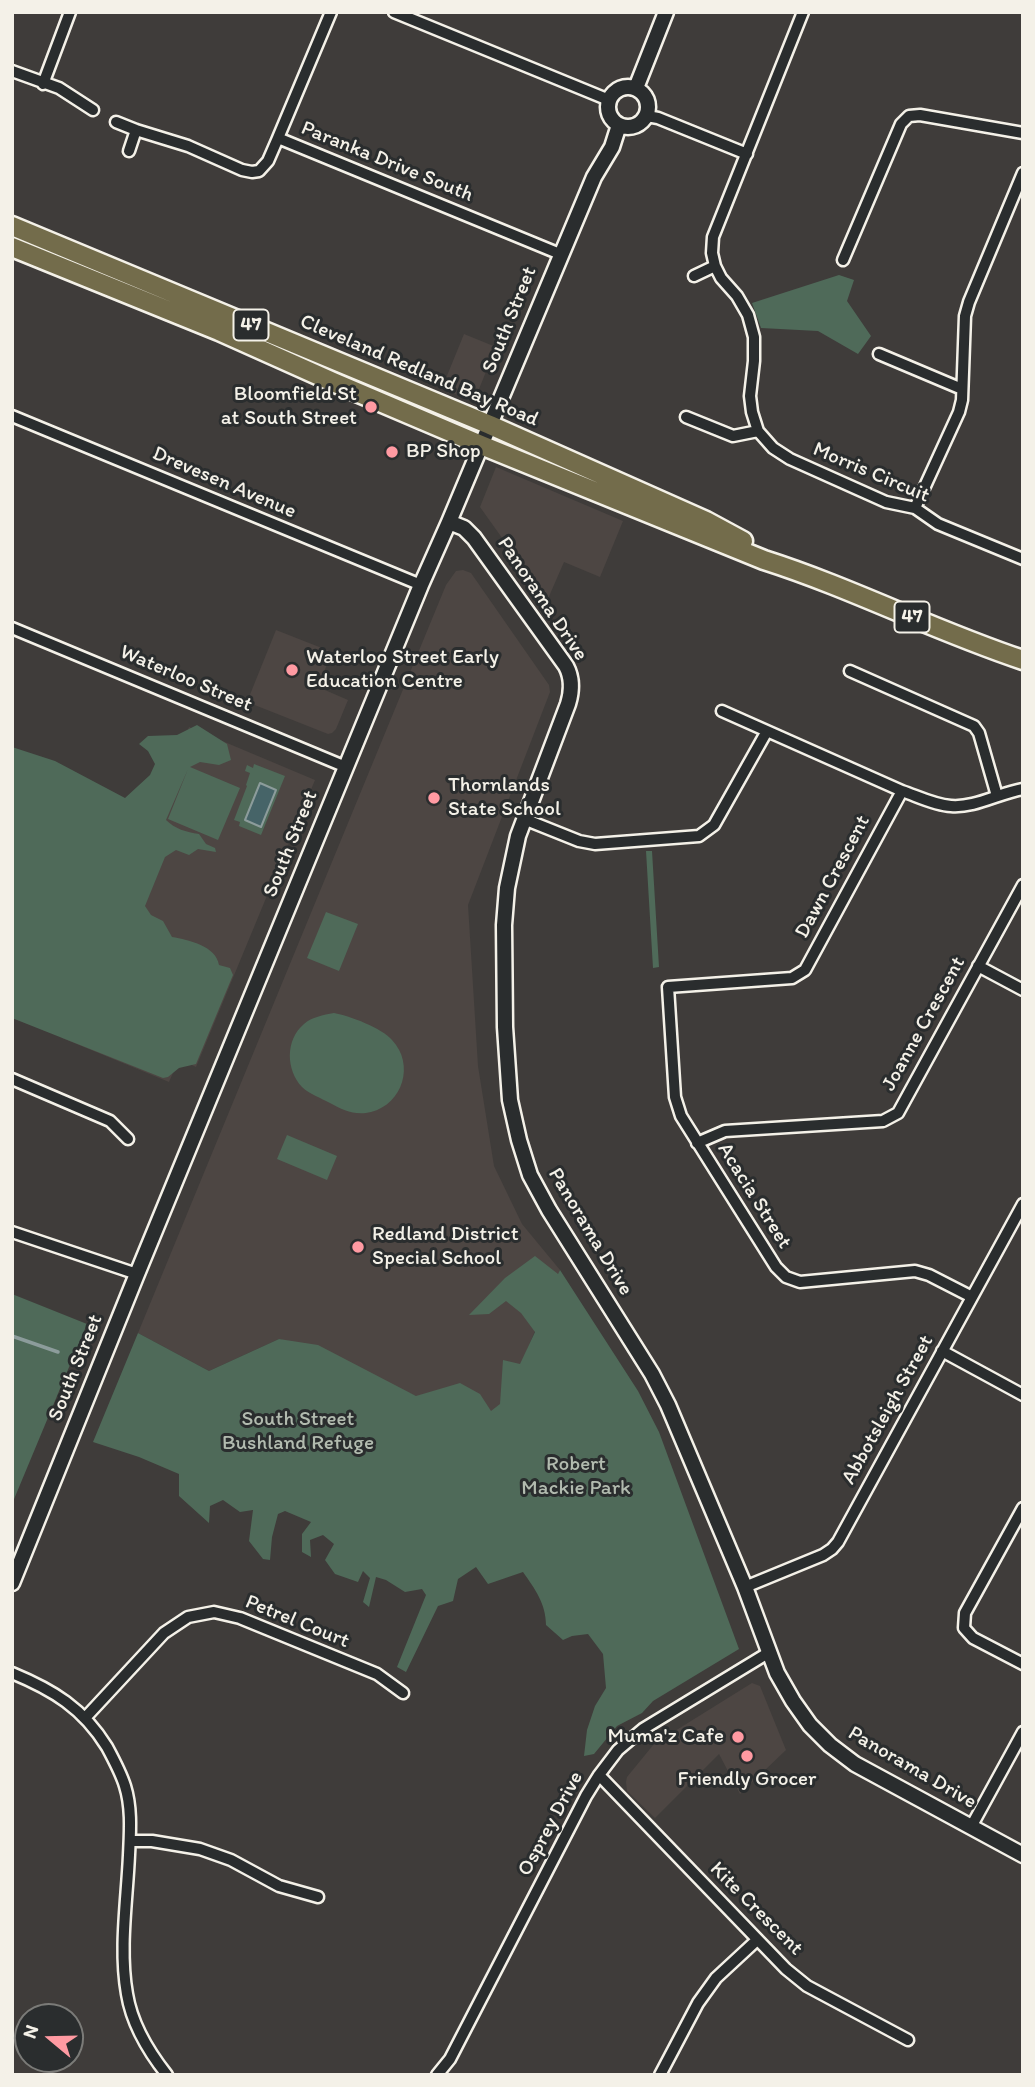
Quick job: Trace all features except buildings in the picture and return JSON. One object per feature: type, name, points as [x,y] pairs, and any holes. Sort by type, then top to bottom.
[{"type":"highway","name":"Cleveland Redland Bay Road","points":[[12,226],[490,425],[706,521],[802,572]]},
{"type":"highway","name":"Cleveland Redland Bay Road","points":[[12,247],[219,331],[481,445],[764,560],[802,572],[972,642],[1023,660]]},
{"type":"street","points":[[43,84],[70,12]]},
{"type":"street","points":[[278,138],[331,12]]},
{"type":"street","points":[[394,12],[609,100]]},
{"type":"street","points":[[636,88],[666,12]]},
{"type":"street","points":[[685,417],[733,436],[758,431],[750,396],[754,337],[748,315],[715,267],[713,237],[803,12]]},
{"type":"street","points":[[12,71],[59,88],[93,110]]},
{"type":"street","points":[[628,86],[636,88],[643,92],[647,99],[647,116],[632,127],[619,125],[609,115],[609,100],[613,93],[620,89],[628,86]]},
{"type":"street","points":[[843,260],[901,124],[909,116],[920,115],[1023,133]]},
{"type":"street","points":[[647,116],[747,154]]},
{"type":"street","name":"Paranka Drive South","points":[[116,122],[188,146],[252,172],[260,171],[268,161],[278,138],[560,254]]},
{"type":"street","name":"South Street","points":[[12,1583],[421,585],[560,254],[594,177],[612,148],[619,125]]},
{"type":"street","points":[[129,151],[136,130]]},
{"type":"street","points":[[915,508],[959,412],[965,316],[1023,173]]},
{"type":"street","points":[[694,276],[715,267]]},
{"type":"street","points":[[878,354],[962,389]]},
{"type":"street","name":"Drevesen Avenue","points":[[12,416],[421,585]]},
{"type":"street","name":"Morris Circuit","points":[[758,431],[773,448],[790,459],[886,502],[915,508],[938,524],[1023,559]]},
{"type":"street","name":"Panorama Drive","points":[[449,522],[464,528],[474,538],[570,674],[572,685],[568,704],[513,853],[507,888],[504,925],[505,1027],[510,1100],[530,1175],[549,1210],[653,1374],[745,1587],[768,1653],[793,1701],[810,1725],[855,1764],[1023,1855]]},
{"type":"street","name":"Waterloo Street","points":[[12,628],[346,767]]},
{"type":"street","points":[[850,671],[974,726],[979,733],[997,796]]},
{"type":"street","points":[[722,711],[934,803],[952,807],[1023,789]]},
{"type":"street","points":[[524,819],[579,841],[595,844],[699,836],[714,825],[767,731]]},
{"type":"street","name":"Dawn Crescent","points":[[668,987],[792,978],[805,970],[902,790]]},
{"type":"street","name":"Joanne Crescent","points":[[697,1143],[725,1131],[883,1121],[898,1113],[1023,885]]},
{"type":"street","points":[[978,966],[1023,990]]},
{"type":"street","name":"Acacia Street","points":[[668,987],[675,1097],[681,1116],[776,1268],[786,1277],[800,1282],[915,1272],[929,1275],[972,1297]]},
{"type":"street","points":[[12,1079],[110,1121],[128,1139]]},
{"type":"street","name":"Abbotsleigh Street","points":[[745,1587],[823,1555],[838,1542],[1023,1204]]},
{"type":"street","points":[[12,1232],[137,1274]]},
{"type":"street","points":[[942,1352],[1023,1395]]},
{"type":"street","points":[[1023,1508],[965,1613],[964,1628],[973,1638],[1023,1664]]},
{"type":"street","name":"Petrel Court","points":[[85,1718],[164,1633],[188,1617],[214,1612],[240,1618],[377,1674],[403,1693]]},
{"type":"street","name":"Osprey Drive","points":[[437,2075],[450,2059],[586,1796],[618,1750],[643,1729],[768,1653]]},
{"type":"street","points":[[12,1673],[53,1692],[85,1718],[114,1760],[126,1788],[130,1816],[124,1969],[127,1996],[136,2027],[152,2056],[167,2075]]},
{"type":"street","points":[[971,1827],[1023,1732]]},
{"type":"street","name":"Kite Crescent","points":[[599,1775],[786,1969],[807,1986],[908,2040]]},
{"type":"street","points":[[130,1840],[200,1849],[231,1860],[279,1886],[318,1897]]},
{"type":"street","points":[[660,2075],[698,2003],[716,1978],[757,1940]]},
{"type":"shaded area","points":[[464,334],[496,347],[477,394],[468,399],[442,388]]},
{"type":"shaded area","points":[[496,467],[623,521],[600,577],[564,562],[547,601],[480,507]]},
{"type":"shaded area","points":[[456,571],[471,573],[549,685],[550,692],[468,905],[478,1066],[494,1166],[522,1224],[560,1270],[499,1418],[416,1396],[279,1339],[209,1371],[138,1333],[446,585]]},
{"type":"shaded area","name":"Waterloo Street Early Education Centre","points":[[276,630],[332,652],[318,687],[348,700],[332,733],[328,734],[247,702]]},
{"type":"shaded area","points":[[189,727],[315,780],[196,1067],[179,1059],[169,1082],[62,1038]]},
{"type":"shaded area","points":[[752,1683],[760,1686],[786,1750],[740,1794],[719,1754],[655,1818],[627,1791],[627,1777],[654,1744]]},
{"type":"green space","points":[[839,275],[854,280],[847,301],[871,336],[858,354],[818,331],[761,328],[752,303]]},
{"type":"green space","points":[[197,725],[227,744],[231,760],[219,765],[200,762],[190,767],[240,788],[218,840],[168,819],[188,769],[166,820],[181,830],[199,834],[216,852],[198,849],[189,855],[176,850],[165,857],[145,906],[151,915],[163,921],[172,937],[194,942],[207,949],[217,958],[219,965],[230,968],[233,975],[196,1064],[179,1068],[163,1078],[12,1018],[12,747],[55,761],[125,798],[150,775],[155,764],[148,751],[139,744],[148,736],[177,735]]},
{"type":"green space","points":[[254,764],[285,776],[261,835],[239,826],[240,822],[234,820],[247,786],[250,773],[245,771],[247,765],[253,768]]},
{"type":"green space","points":[[646,851],[652,851],[659,967],[653,968]]},
{"type":"green space","points":[[326,912],[358,924],[339,971],[307,958]]},
{"type":"green space","points":[[334,1013],[381,1031],[399,1050],[403,1060],[402,1082],[398,1092],[382,1108],[365,1113],[349,1112],[308,1092],[297,1080],[290,1055],[293,1038],[307,1022]]},
{"type":"green space","points":[[287,1135],[337,1156],[327,1180],[277,1159]]},
{"type":"green space","points":[[535,1256],[558,1274],[560,1270],[638,1391],[659,1432],[739,1649],[653,1701],[642,1713],[617,1726],[594,1754],[584,1756],[587,1730],[595,1706],[606,1688],[603,1654],[588,1634],[563,1640],[546,1625],[542,1603],[523,1572],[488,1584],[476,1567],[458,1579],[453,1601],[438,1606],[406,1672],[397,1667],[426,1595],[422,1589],[405,1592],[376,1577],[369,1607],[363,1602],[370,1578],[363,1571],[358,1582],[335,1574],[325,1560],[334,1544],[323,1535],[310,1540],[311,1557],[302,1552],[302,1534],[311,1522],[285,1511],[278,1514],[270,1560],[263,1559],[249,1541],[253,1510],[240,1512],[223,1500],[210,1506],[209,1523],[179,1496],[179,1474],[93,1442],[138,1333],[209,1371],[279,1339],[318,1345],[416,1396],[460,1383],[480,1394],[491,1411],[500,1404],[503,1360],[520,1364],[535,1332],[521,1313],[506,1301],[489,1314],[469,1315],[505,1278]]},
{"type":"green space","points":[[12,1294],[87,1324],[12,1504]]},
{"type":"water","points":[[260,783],[276,790],[261,827],[245,820]]},
{"type":"waterway","points":[[12,1336],[58,1352]]},
{"type":"place","name":"Bloomfield St at South Street","points":[[371,407]]},
{"type":"place","name":"BP Shop","points":[[392,452]]},
{"type":"place","name":"Waterloo Street Early Education Centre","points":[[292,670]]},
{"type":"place","name":"Thornlands State School","points":[[434,798]]},
{"type":"place","name":"Redland District Special School","points":[[358,1247]]},
{"type":"place","name":"Muma'z Cafe","points":[[738,1737]]},
{"type":"place","name":"Friendly Grocer","points":[[747,1756]]},
{"type":"park label","name":"South Street Bushland Refuge","points":[[298,1432]]},
{"type":"park label","name":"Robert Mackie Park","points":[[576,1477]]}]
